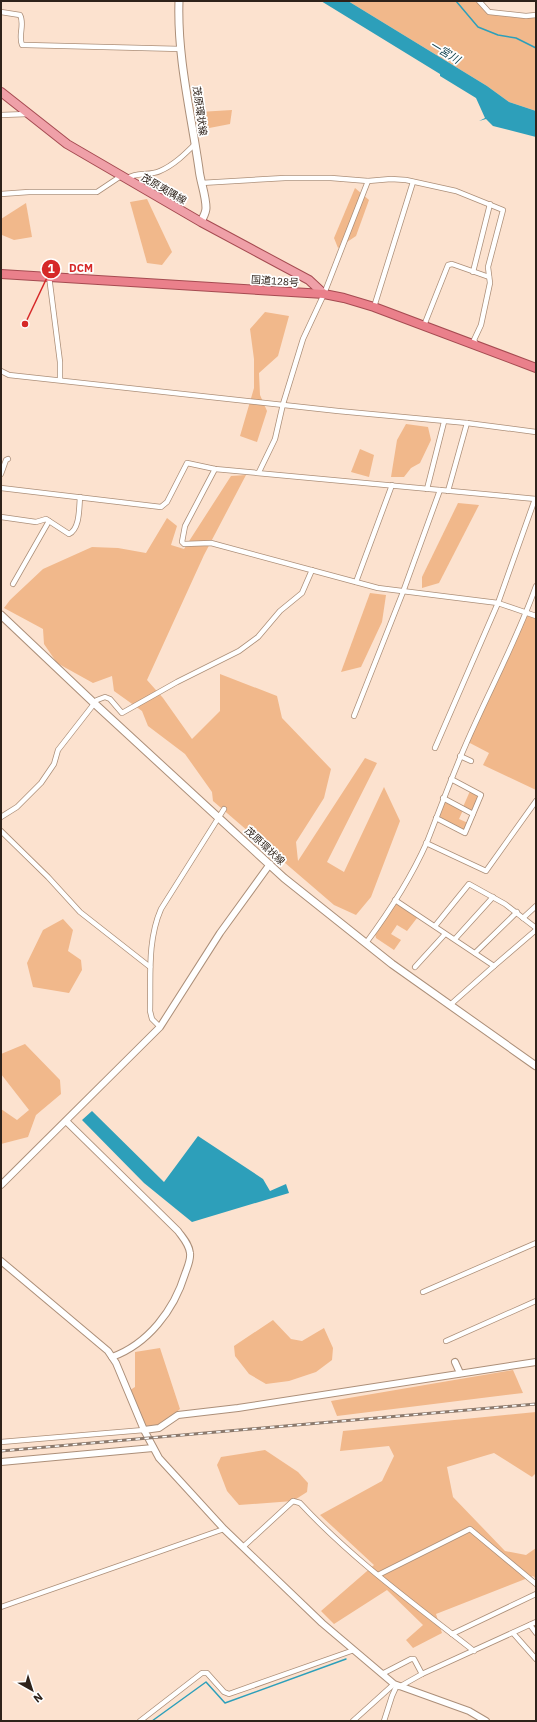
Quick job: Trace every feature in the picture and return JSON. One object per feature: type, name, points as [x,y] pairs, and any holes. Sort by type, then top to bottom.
[{"type":"highway","name":"国道128号","points":[[1,274],[324,294],[374,307],[536,368]]},
{"type":"main road","name":"茂原環状線","points":[[179,1],[178,18],[181,49],[200,183],[206,206],[205,214],[201,222]]},
{"type":"main road","name":"茂原夷隅線","points":[[1,92],[67,144],[201,222],[309,280],[324,294]]},
{"type":"main road","name":"茂原環状線","points":[[1,615],[95,704],[284,878],[392,964],[536,1066]]},
{"type":"street","points":[[479,1],[489,12],[526,16],[536,15]]},
{"type":"street","points":[[1,12],[20,15],[22,18],[20,38],[22,45],[26,46],[181,49]]},
{"type":"street","points":[[1,115],[28,114]]},
{"type":"street","points":[[1,194],[29,192],[97,192],[124,178],[154,174],[161,171],[181,157],[195,144]]},
{"type":"street","points":[[200,183],[313,178],[368,181],[391,179],[456,191],[504,210],[488,266],[490,284],[481,325],[474,340],[478,346]]},
{"type":"street","points":[[259,472],[276,439],[283,404],[303,338],[324,294],[368,181]]},
{"type":"street","points":[[374,307],[413,182]]},
{"type":"street","points":[[473,272],[490,204]]},
{"type":"street","points":[[427,327],[425,323],[448,265],[452,264],[489,277]]},
{"type":"street","points":[[49,276],[60,362],[60,380]]},
{"type":"street","points":[[1,371],[9,374],[60,380],[444,422],[467,423],[536,432]]},
{"type":"street","points":[[427,489],[444,422]]},
{"type":"street","points":[[448,491],[467,423]]},
{"type":"street","points":[[1,474],[6,460],[8,459]]},
{"type":"street","points":[[1,488],[161,507],[167,502],[187,464],[215,469],[536,499],[498,603],[435,748]]},
{"type":"street","points":[[215,469],[185,526],[182,542],[184,544],[211,543],[378,588],[498,603],[536,616]]},
{"type":"street","points":[[356,582],[392,485]]},
{"type":"street","points":[[354,716],[403,592],[440,490]]},
{"type":"street","points":[[1,517],[36,522],[46,519],[69,534],[75,530],[77,524],[80,497]]},
{"type":"street","points":[[13,584],[49,521]]},
{"type":"street","points":[[1,817],[17,807],[41,783],[54,764],[58,750],[97,700],[105,697],[110,699],[122,713],[177,682],[239,651],[258,637],[280,611],[302,593],[312,570]]},
{"type":"street","points":[[366,943],[395,900],[426,843],[460,756],[526,612],[536,586]]},
{"type":"street","points":[[460,756],[471,761]]},
{"type":"street","points":[[436,818],[465,833],[481,795],[451,779]]},
{"type":"street","points":[[443,798],[473,814]]},
{"type":"street","points":[[426,843],[486,871],[536,801]]},
{"type":"street","points":[[160,1027],[152,1019],[150,1011],[150,967],[152,940],[159,913],[224,809]]},
{"type":"street","points":[[1,831],[48,877],[80,912],[150,967]]},
{"type":"street","points":[[1,1185],[160,1027],[220,933],[270,864]]},
{"type":"street","points":[[435,926],[469,884],[516,912],[536,929],[450,1005]]},
{"type":"street","points":[[455,940],[492,897]]},
{"type":"street","points":[[395,900],[494,966]]},
{"type":"street","points":[[523,918],[536,906]]},
{"type":"street","points":[[474,953],[516,912]]},
{"type":"street","points":[[414,966],[445,934]]},
{"type":"street","points":[[66,1121],[178,1231],[186,1242],[190,1252],[189,1263],[181,1290],[169,1310],[146,1337],[112,1357]]},
{"type":"street","points":[[423,1292],[536,1243]]},
{"type":"street","points":[[1,1261],[102,1346],[112,1357],[144,1430],[164,1465],[224,1529],[322,1623],[397,1685],[469,1711],[486,1721]]},
{"type":"street","points":[[446,1341],[536,1300]]},
{"type":"street","points":[[455,1362],[460,1373]]},
{"type":"street","points":[[1,1442],[159,1428],[178,1415],[238,1408],[536,1362]]},
{"type":"street","points":[[1,1462],[153,1448]]},
{"type":"street","points":[[243,1547],[293,1501],[296,1501],[378,1575],[474,1651]]},
{"type":"street","points":[[1,1607],[224,1529]]},
{"type":"street","points":[[378,1575],[470,1529],[536,1584]]},
{"type":"street","points":[[452,1634],[536,1594]]},
{"type":"street","points":[[353,1721],[397,1685],[536,1622]]},
{"type":"street","points":[[530,1625],[536,1633]]},
{"type":"street","points":[[513,1633],[536,1659]]},
{"type":"street","points":[[140,1721],[202,1673],[207,1673],[224,1692],[230,1694],[354,1650]]},
{"type":"street","points":[[382,1674],[411,1659],[414,1659],[422,1674]]},
{"type":"street","points":[[384,1721],[397,1685]]},
{"type":"shaded area","points":[[348,1],[477,1],[488,13],[536,17],[536,111],[509,102],[487,86]]},
{"type":"shaded area","points":[[232,110],[230,124],[199,130],[199,112]]},
{"type":"shaded area","points":[[355,188],[369,200],[356,236],[338,248],[334,238]]},
{"type":"shaded area","points":[[147,199],[172,252],[162,265],[147,263],[130,202]]},
{"type":"shaded area","points":[[26,203],[32,237],[14,240],[2,235],[1,219]]},
{"type":"shaded area","points":[[265,312],[289,316],[278,356],[259,373],[260,395],[267,411],[257,442],[240,436],[254,388],[254,359],[250,329]]},
{"type":"shaded area","points":[[406,424],[428,427],[431,440],[420,463],[411,468],[404,477],[391,477],[397,440]]},
{"type":"shaded area","points":[[360,449],[374,455],[369,477],[351,472]]},
{"type":"shaded area","points":[[246,475],[204,555],[147,680],[163,698],[192,739],[220,711],[220,674],[277,696],[282,718],[331,769],[324,798],[296,842],[298,861],[365,758],[377,763],[327,862],[344,872],[384,787],[400,821],[371,897],[356,915],[334,905],[213,801],[212,792],[185,754],[148,726],[142,711],[114,691],[112,676],[93,683],[57,663],[44,644],[43,629],[4,608],[10,600],[43,569],[92,547],[118,548],[146,553],[167,518],[177,526],[171,545],[184,549],[231,476]]},
{"type":"shaded area","points":[[458,503],[479,505],[439,583],[422,588],[422,577]]},
{"type":"shaded area","points":[[370,593],[386,595],[382,622],[361,667],[341,672]]},
{"type":"shaded area","points":[[527,615],[536,618],[536,790],[483,765],[489,753],[468,742]]},
{"type":"shaded area","points":[[470,791],[479,795],[471,812],[463,807]]},
{"type":"shaded area","points":[[444,801],[463,810],[459,819],[468,823],[465,830],[439,819],[438,815]]},
{"type":"shaded area","points":[[394,903],[397,903],[417,918],[407,931],[397,925],[391,934],[401,940],[394,950],[376,938],[375,934]]},
{"type":"shaded area","points":[[63,919],[73,930],[68,951],[81,960],[82,970],[69,993],[33,987],[27,963],[43,930]]},
{"type":"shaded area","points":[[25,1044],[60,1080],[61,1094],[36,1115],[28,1137],[1,1144],[1,1109],[17,1120],[29,1110],[1,1074],[1,1054]]},
{"type":"shaded area","points":[[273,1320],[291,1339],[302,1341],[324,1328],[333,1348],[332,1360],[316,1372],[289,1381],[266,1384],[249,1374],[235,1356],[234,1346]]},
{"type":"shaded area","points":[[160,1348],[180,1409],[166,1421],[150,1428],[146,1426],[130,1390],[135,1387],[135,1352]]},
{"type":"shaded area","points":[[513,1370],[523,1393],[337,1416],[331,1401]]},
{"type":"shaded area","points":[[536,1412],[536,1473],[532,1477],[494,1453],[447,1467],[453,1497],[505,1551],[526,1555],[536,1548],[536,1579],[533,1576],[436,1614],[442,1633],[413,1648],[406,1640],[423,1625],[387,1590],[334,1624],[321,1611],[374,1565],[320,1515],[382,1481],[394,1456],[389,1446],[340,1451],[343,1431]]},
{"type":"shaded area","points":[[265,1450],[298,1472],[308,1483],[307,1492],[293,1501],[239,1505],[227,1491],[217,1465],[221,1457]]},
{"type":"water","points":[[321,1],[348,1],[487,86],[509,102],[536,111],[536,137],[493,126],[486,119],[479,121],[485,118],[476,98],[440,76],[440,74]]},
{"type":"water","points":[[92,1111],[164,1182],[198,1136],[263,1179],[270,1191],[286,1184],[289,1193],[192,1222],[144,1183],[82,1120]]},
{"type":"waterway","points":[[456,1],[478,27],[498,35],[516,38],[536,48]]},
{"type":"waterway","points":[[152,1721],[206,1682],[225,1703],[346,1659]]},
{"type":"railway","points":[[1,1451],[536,1404]]},
{"type":"place","name":"DCM","points":[[25,324]]},
{"type":"water label","name":"一宮川","points":[[445,52]]}]
